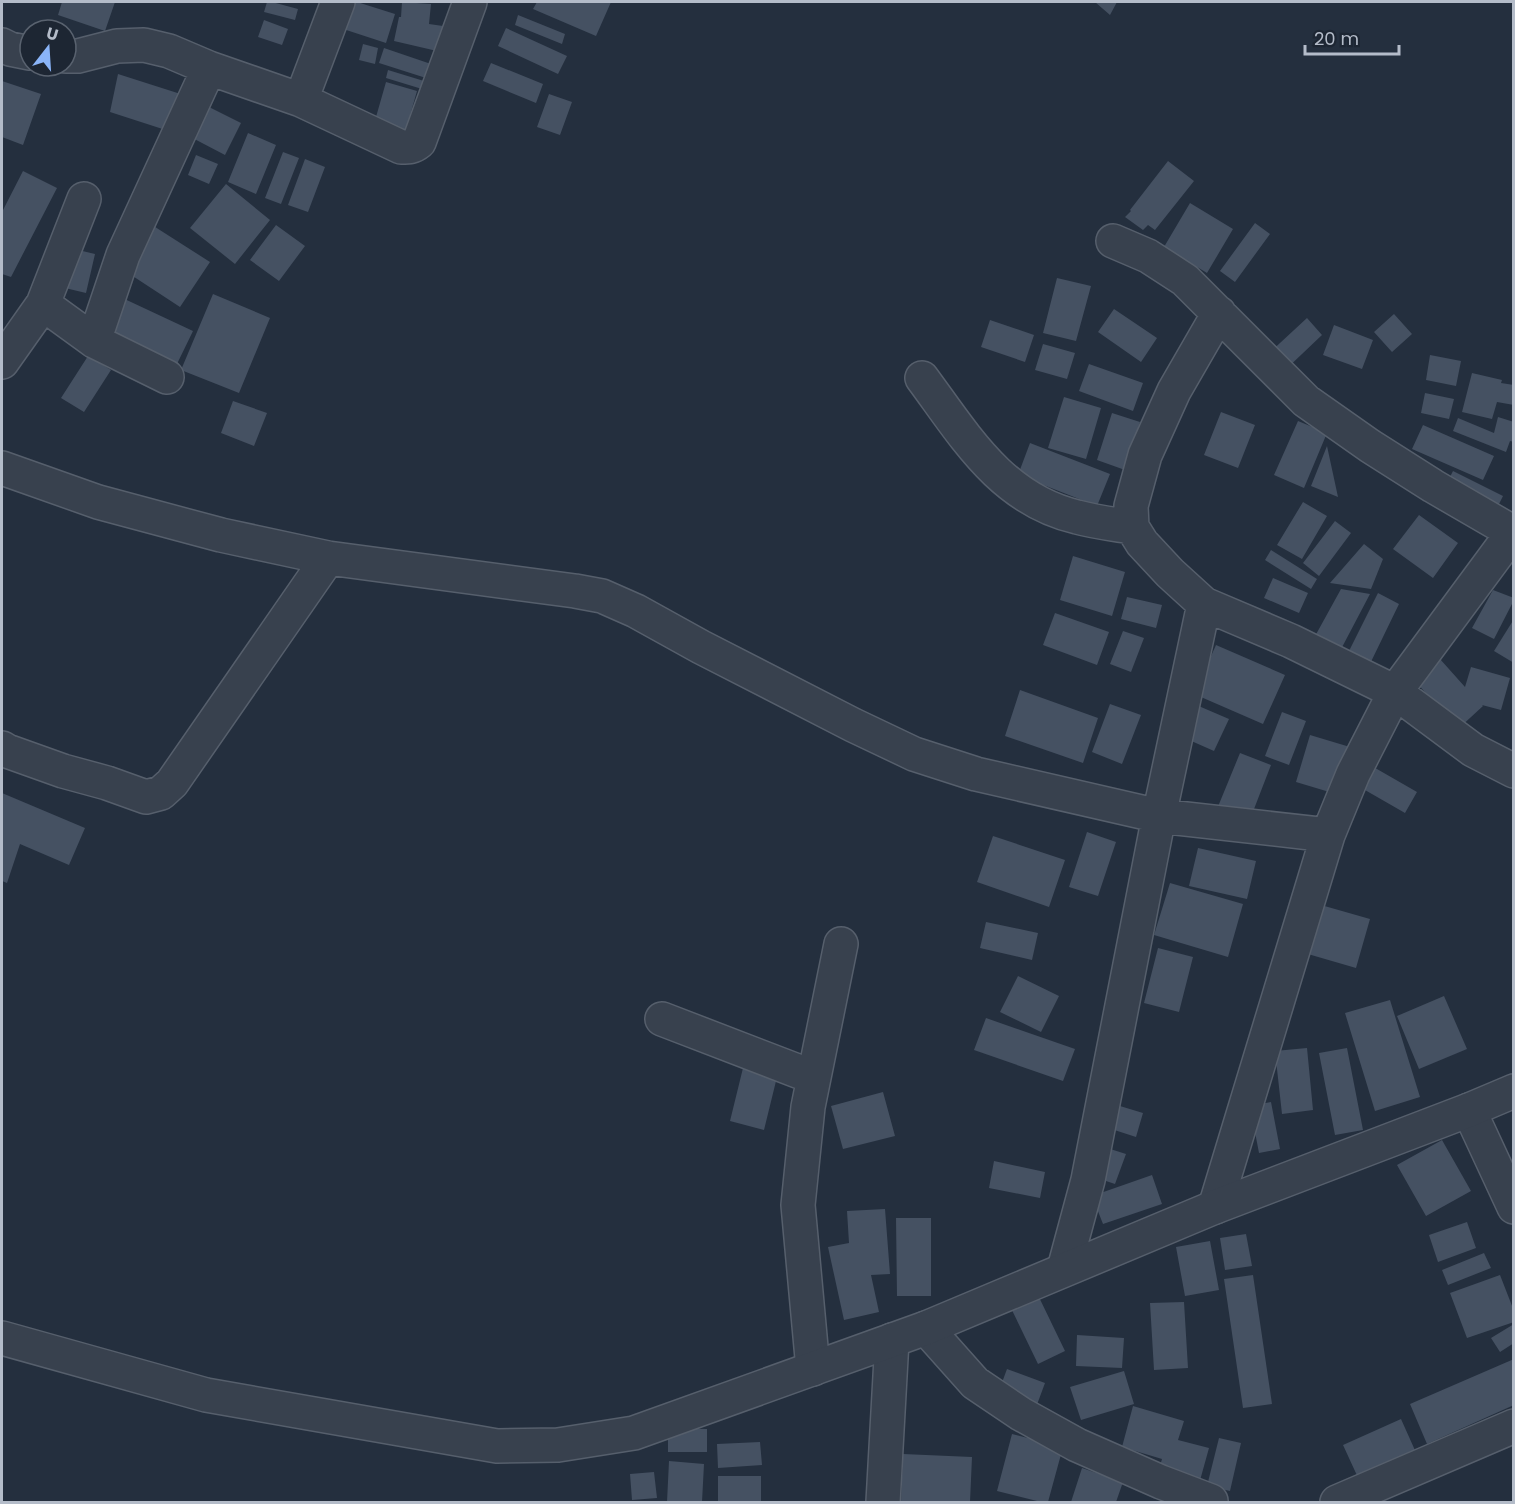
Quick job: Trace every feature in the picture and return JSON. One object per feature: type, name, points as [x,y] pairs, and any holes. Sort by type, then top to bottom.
[{"type":"street","points":[[301,100],[338,2]]},
{"type":"street","points":[[78,56],[117,46],[144,45],[169,51],[209,68],[301,100],[401,147],[414,146],[419,142],[470,2]]},
{"type":"street","points":[[2,45],[18,51]]},
{"type":"street","points":[[94,341],[123,255],[209,68]]},
{"type":"street","points":[[2,362],[43,304],[84,199]]},
{"type":"street","points":[[1113,241],[1148,256],[1185,280],[1306,401],[1406,469],[1513,532],[1395,692],[1353,774],[1328,835],[1215,1207]]},
{"type":"street","points":[[43,304],[94,341],[167,377]]},
{"type":"street","points":[[1219,313],[1174,391],[1145,454],[1131,506],[1131,527],[1142,543],[1170,573],[1204,604],[1291,641],[1395,692],[1473,750],[1514,771]]},
{"type":"street","points":[[922,378],[982,458],[1022,495],[1075,517],[1131,527]]},
{"type":"street","points":[[2,468],[98,502],[220,535],[328,558],[602,596],[636,610],[732,663],[914,754],[976,774],[1159,816],[1328,835]]},
{"type":"street","points":[[2,748],[63,771],[146,797],[161,793],[172,783],[328,558]]},
{"type":"street","points":[[1064,1269],[1088,1179],[1159,816],[1204,604]]},
{"type":"street","points":[[813,1369],[798,1205],[808,1107],[841,944]]},
{"type":"street","points":[[662,1019],[813,1077]]},
{"type":"street","points":[[2,1338],[206,1395],[497,1446],[558,1445],[634,1433],[926,1328],[1215,1207],[1514,1091]]},
{"type":"street","points":[[1469,1110],[1514,1207]]},
{"type":"street","points":[[926,1328],[975,1383],[1021,1414],[1077,1445],[1211,1501]]},
{"type":"street","points":[[883,1503],[892,1340]]},
{"type":"street","points":[[1337,1503],[1514,1426]]},
{"type":"building","points":[[62,2],[115,2],[105,31],[78,22],[78,18],[58,15]]},
{"type":"building","points":[[267,2],[298,9],[295,20],[264,12]]},
{"type":"building","points":[[342,2],[357,2],[395,14],[386,43],[334,26]]},
{"type":"building","points":[[402,2],[431,4],[429,24],[443,26],[437,51],[394,41],[399,17],[401,17]]},
{"type":"building","points":[[537,2],[611,2],[596,36],[533,9]]},
{"type":"building","points":[[1095,2],[1117,2],[1110,15]]},
{"type":"building","points":[[518,15],[565,34],[562,44],[515,25]]},
{"type":"building","points":[[264,20],[288,29],[282,45],[258,37]]},
{"type":"building","points":[[506,28],[567,56],[558,74],[498,46]]},
{"type":"building","points":[[363,44],[378,48],[375,64],[359,60]]},
{"type":"building","points":[[384,48],[431,64],[426,78],[379,63]]},
{"type":"building","points":[[491,63],[543,84],[536,103],[483,81]]},
{"type":"building","points":[[388,70],[424,81],[422,89],[386,78]]},
{"type":"building","points":[[118,74],[190,97],[178,134],[110,112]]},
{"type":"building","points":[[2,81],[41,94],[23,145],[2,137]]},
{"type":"building","points":[[386,82],[417,91],[405,133],[374,124]]},
{"type":"building","points":[[549,94],[572,102],[560,135],[537,127]]},
{"type":"building","points":[[197,101],[241,123],[225,155],[181,132]]},
{"type":"building","points":[[248,133],[276,145],[256,194],[228,182]]},
{"type":"building","points":[[283,152],[299,158],[281,204],[265,198]]},
{"type":"building","points":[[196,155],[218,164],[209,184],[188,175]]},
{"type":"building","points":[[305,159],[325,167],[308,212],[288,205]]},
{"type":"building","points":[[1168,161],[1194,181],[1155,230],[1148,225],[1143,230],[1125,217]]},
{"type":"building","points":[[23,171],[57,188],[11,277],[2,274],[2,212]]},
{"type":"building","points":[[226,184],[270,220],[235,264],[190,228]]},
{"type":"building","points":[[1190,203],[1233,229],[1207,273],[1164,247]]},
{"type":"building","points":[[1255,223],[1270,234],[1235,282],[1220,271]]},
{"type":"building","points":[[152,225],[210,262],[180,307],[122,269]]},
{"type":"building","points":[[276,225],[305,246],[279,281],[250,260]]},
{"type":"building","points":[[74,249],[95,254],[86,293],[65,288]]},
{"type":"building","points":[[1057,278],[1091,286],[1076,341],[1043,333]]},
{"type":"building","points":[[213,294],[270,318],[239,393],[181,370]]},
{"type":"building","points":[[116,295],[193,331],[176,366],[100,329]]},
{"type":"building","points":[[1114,309],[1157,338],[1141,362],[1098,332]]},
{"type":"building","points":[[1394,314],[1412,334],[1392,352],[1374,332]]},
{"type":"building","points":[[1307,318],[1322,335],[1282,373],[1266,356]]},
{"type":"building","points":[[990,320],[1034,335],[1025,362],[981,347]]},
{"type":"building","points":[[1334,325],[1373,340],[1362,369],[1323,355]]},
{"type":"building","points":[[1043,344],[1075,353],[1067,379],[1035,370]]},
{"type":"building","points":[[1430,355],[1461,361],[1456,386],[1426,380]]},
{"type":"building","points":[[88,356],[111,370],[84,412],[61,398]]},
{"type":"building","points":[[1089,364],[1143,383],[1133,411],[1079,391]]},
{"type":"building","points":[[1472,373],[1514,385],[1514,405],[1497,402],[1492,419],[1462,412]]},
{"type":"building","points":[[1425,393],[1454,399],[1449,419],[1421,413]]},
{"type":"building","points":[[1064,397],[1101,408],[1086,459],[1048,448]]},
{"type":"building","points":[[233,401],[267,413],[254,446],[221,433]]},
{"type":"building","points":[[1221,412],[1255,425],[1238,468],[1204,455]]},
{"type":"building","points":[[1112,413],[1140,422],[1125,470],[1097,460]]},
{"type":"building","points":[[1498,417],[1514,422],[1514,442],[1510,441],[1506,452],[1453,431],[1458,418],[1494,433]]},
{"type":"building","points":[[1298,421],[1327,433],[1304,488],[1274,475]]},
{"type":"building","points":[[1423,425],[1494,456],[1483,480],[1412,449]]},
{"type":"building","points":[[1030,443],[1110,474],[1097,506],[1018,475]]},
{"type":"building","points":[[1327,446],[1338,497],[1311,486]]},
{"type":"building","points":[[1453,471],[1503,496],[1493,516],[1443,491]]},
{"type":"building","points":[[1303,502],[1327,516],[1302,559],[1277,545]]},
{"type":"building","points":[[1419,515],[1458,543],[1433,578],[1393,549]]},
{"type":"building","points":[[1335,521],[1351,533],[1319,576],[1303,563]]},
{"type":"building","points":[[1364,544],[1383,559],[1371,589],[1330,583]]},
{"type":"building","points":[[1271,550],[1317,579],[1311,589],[1265,560]]},
{"type":"building","points":[[1073,556],[1125,572],[1112,616],[1060,600]]},
{"type":"building","points":[[1273,578],[1308,593],[1299,613],[1264,598]]},
{"type":"building","points":[[1341,589],[1370,594],[1339,653],[1314,638]]},
{"type":"building","points":[[1493,590],[1514,598],[1494,639],[1472,628]]},
{"type":"building","points":[[1378,593],[1399,604],[1367,670],[1345,659]]},
{"type":"building","points":[[1127,597],[1162,605],[1156,628],[1121,619]]},
{"type":"building","points":[[1055,613],[1109,632],[1097,665],[1043,645]]},
{"type":"building","points":[[1514,619],[1514,663],[1494,651]]},
{"type":"building","points":[[1123,631],[1144,638],[1131,672],[1110,664]]},
{"type":"building","points":[[1216,645],[1285,675],[1263,724],[1194,694]]},
{"type":"building","points":[[1440,659],[1465,687],[1471,667],[1510,678],[1501,710],[1482,705],[1458,729],[1415,681]]},
{"type":"building","points":[[1020,690],[1098,718],[1083,763],[1005,736]]},
{"type":"building","points":[[1110,704],[1141,715],[1122,764],[1092,752]]},
{"type":"building","points":[[1194,704],[1229,719],[1214,751],[1180,736]]},
{"type":"building","points":[[1282,712],[1306,721],[1289,765],[1265,756]]},
{"type":"building","points":[[1310,735],[1350,747],[1336,794],[1296,782]]},
{"type":"building","points":[[1240,753],[1271,765],[1249,822],[1217,809]]},
{"type":"building","points":[[1370,765],[1417,792],[1405,813],[1358,786]]},
{"type":"building","points":[[2,793],[85,828],[69,865],[20,844],[7,883],[2,881]]},
{"type":"building","points":[[1087,832],[1116,842],[1098,896],[1069,887]]},
{"type":"building","points":[[993,836],[1065,860],[1049,907],[977,882]]},
{"type":"building","points":[[1198,848],[1256,861],[1247,899],[1189,886]]},
{"type":"building","points":[[1170,883],[1243,904],[1228,957],[1154,935]]},
{"type":"building","points":[[1314,903],[1370,919],[1356,968],[1301,952]]},
{"type":"building","points":[[986,922],[1038,933],[1032,960],[980,948]]},
{"type":"building","points":[[1158,948],[1193,957],[1179,1012],[1144,1003]]},
{"type":"building","points":[[1018,976],[1059,996],[1041,1032],[1000,1012]]},
{"type":"building","points":[[1444,996],[1467,1049],[1419,1069],[1397,1016]]},
{"type":"building","points":[[1390,1000],[1420,1097],[1375,1111],[1345,1013]]},
{"type":"building","points":[[986,1018],[1075,1049],[1063,1081],[974,1050]]},
{"type":"building","points":[[1307,1048],[1313,1110],[1282,1114],[1275,1051]]},
{"type":"building","points":[[1347,1048],[1363,1130],[1335,1135],[1319,1053]]},
{"type":"building","points":[[743,1068],[777,1077],[764,1130],[730,1121]]},
{"type":"building","points":[[883,1092],[895,1136],[843,1149],[831,1106]]},
{"type":"building","points":[[1271,1102],[1280,1149],[1259,1153],[1250,1106]]},
{"type":"building","points":[[1110,1103],[1143,1113],[1136,1137],[1102,1126]]},
{"type":"building","points":[[1442,1140],[1471,1191],[1426,1216],[1397,1165]]},
{"type":"building","points":[[1104,1147],[1126,1154],[1115,1184],[1094,1177]]},
{"type":"building","points":[[994,1161],[1045,1172],[1040,1198],[989,1188]]},
{"type":"building","points":[[1152,1175],[1162,1204],[1103,1224],[1092,1196]]},
{"type":"building","points":[[885,1209],[890,1274],[871,1275],[879,1312],[844,1320],[828,1247],[849,1243],[847,1211]]},
{"type":"building","points":[[896,1218],[931,1218],[931,1296],[897,1296]]},
{"type":"building","points":[[1467,1222],[1476,1248],[1438,1262],[1429,1235]]},
{"type":"building","points":[[1246,1234],[1252,1266],[1225,1270],[1220,1238]]},
{"type":"building","points":[[1210,1241],[1219,1290],[1185,1296],[1176,1247]]},
{"type":"building","points":[[1484,1253],[1491,1268],[1448,1285],[1442,1270]]},
{"type":"building","points":[[1253,1275],[1272,1404],[1243,1408],[1224,1279]]},
{"type":"building","points":[[1500,1275],[1514,1311],[1514,1322],[1467,1338],[1450,1293]]},
{"type":"building","points":[[1036,1291],[1065,1351],[1038,1364],[1009,1304]]},
{"type":"building","points":[[1184,1302],[1188,1368],[1154,1370],[1150,1303]]},
{"type":"building","points":[[1514,1324],[1514,1343],[1500,1352],[1491,1338]]},
{"type":"building","points":[[1077,1335],[1124,1338],[1122,1368],[1076,1366]]},
{"type":"building","points":[[1514,1359],[1514,1405],[1427,1444],[1410,1404]]},
{"type":"building","points":[[1007,1369],[1045,1383],[1035,1410],[997,1396]]},
{"type":"building","points":[[1124,1371],[1134,1404],[1081,1420],[1070,1387]]},
{"type":"building","points":[[1133,1406],[1184,1421],[1178,1440],[1209,1448],[1199,1484],[1158,1473],[1162,1459],[1122,1447]]},
{"type":"building","points":[[1401,1419],[1418,1457],[1360,1482],[1343,1445]]},
{"type":"building","points":[[668,1428],[707,1429],[707,1452],[668,1452]]},
{"type":"building","points":[[1012,1434],[1063,1447],[1048,1502],[997,1491]]},
{"type":"building","points":[[1219,1438],[1241,1443],[1230,1491],[1207,1486]]},
{"type":"building","points":[[760,1442],[762,1465],[718,1468],[717,1444]]},
{"type":"building","points":[[903,1454],[972,1457],[970,1502],[901,1502]]},
{"type":"building","points":[[669,1461],[704,1464],[702,1502],[667,1502]]},
{"type":"building","points":[[1082,1468],[1123,1482],[1116,1502],[1071,1502]]},
{"type":"building","points":[[654,1472],[657,1498],[632,1500],[630,1474]]},
{"type":"building","points":[[718,1476],[761,1476],[761,1502],[718,1502]]}]
